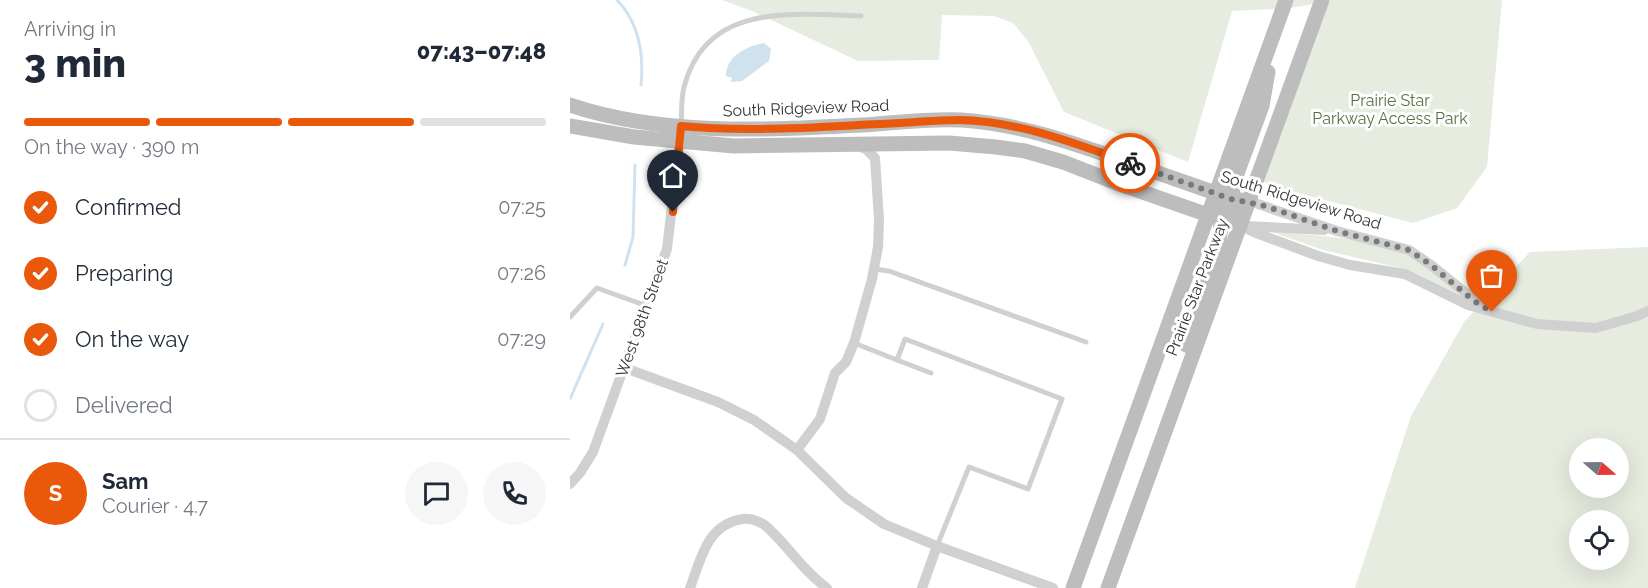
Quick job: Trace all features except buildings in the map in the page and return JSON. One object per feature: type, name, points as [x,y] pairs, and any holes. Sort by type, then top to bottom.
[{"type":"main road","name":"Prairie Star Parkway","points":[[1107,588],[1321,2]]},
{"type":"main road","name":"Prairie Star Parkway","points":[[1073,588],[1198,244],[1217,222],[1284,4]]},
{"type":"main road","name":"South Ridgeview Road","points":[[570,105],[734,146],[949,143],[1025,151],[1063,162],[1217,222],[1240,226]]},
{"type":"main road","name":"South Ridgeview Road","points":[[570,126],[634,137],[708,128],[790,129],[959,120],[988,122],[1021,127],[1056,137],[1224,196],[1248,201]]},
{"type":"main road","points":[[1224,196],[1240,226]]},
{"type":"main road","points":[[1185,372],[1185,350],[1192,321],[1216,251],[1217,222]]},
{"type":"street","name":"West 98th Street","points":[[570,484],[593,452],[667,249],[681,133]]},
{"type":"street","points":[[875,158],[890,143]]},
{"type":"street","points":[[797,450],[820,419],[835,373],[846,362],[854,343],[874,270],[879,220],[875,158],[866,149],[853,144]]},
{"type":"street","name":"South Ridgeview Road","points":[[1248,201],[1337,231],[1409,250],[1474,301],[1492,312]]},
{"type":"street","name":"South Ridgeview Road","points":[[1240,226],[1318,256],[1350,265],[1405,274],[1468,306],[1492,312]]},
{"type":"street","points":[[1240,226],[1337,231]]},
{"type":"street","points":[[1492,312],[1537,324],[1596,328],[1648,311]]},
{"type":"street","points":[[625,368],[728,406],[772,432],[797,450],[846,498],[865,512],[902,532],[1053,588]]},
{"type":"street","points":[[690,588],[711,535],[723,525],[736,520],[748,519],[768,527],[812,577],[827,588]]},
{"type":"street","points":[[922,588],[937,546]]},
{"type":"lane","points":[[681,133],[683,89],[692,65],[706,43],[729,27],[746,21],[791,14],[861,16]]},
{"type":"lane","points":[[874,270],[889,270],[1086,342]]},
{"type":"lane","points":[[570,317],[597,288],[647,306]]},
{"type":"lane","points":[[897,360],[904,339],[1062,399],[1028,489],[969,467],[937,546]]},
{"type":"lane","points":[[854,343],[931,373]]},
{"type":"green space","name":"Prairie Star Parkway Access Park","points":[[722,0],[1502,0],[1487,167],[1457,208],[1413,223],[1286,190],[1256,179],[1314,4],[1290,8],[1232,11],[1188,162],[1064,112],[1028,41],[1013,23],[994,16],[942,15],[939,60],[858,61],[752,11]]},
{"type":"green space","points":[[1272,232],[1344,239],[1399,251],[1427,267],[1466,297],[1465,300],[1401,268],[1323,250]]},
{"type":"green space","points":[[1648,247],[1648,588],[1355,588],[1411,416],[1464,322],[1530,252]]},
{"type":"water","points":[[764,43],[771,49],[769,61],[742,81],[731,82],[732,78],[726,76],[727,69],[734,58],[745,49]]},
{"type":"waterway","points":[[617,0],[631,19],[639,40],[642,62],[641,85]]},
{"type":"waterway","points":[[625,265],[633,237],[635,165]]},
{"type":"waterway","points":[[570,399],[603,324]]},
{"type":"way so far","points":[[1130,163],[1231,199],[1248,201],[1337,231],[1409,250],[1474,301],[1492,312]]},
{"type":"route","points":[[673,212],[681,126],[790,129],[959,120],[988,122],[1021,127],[1056,137],[1130,163]]}]
